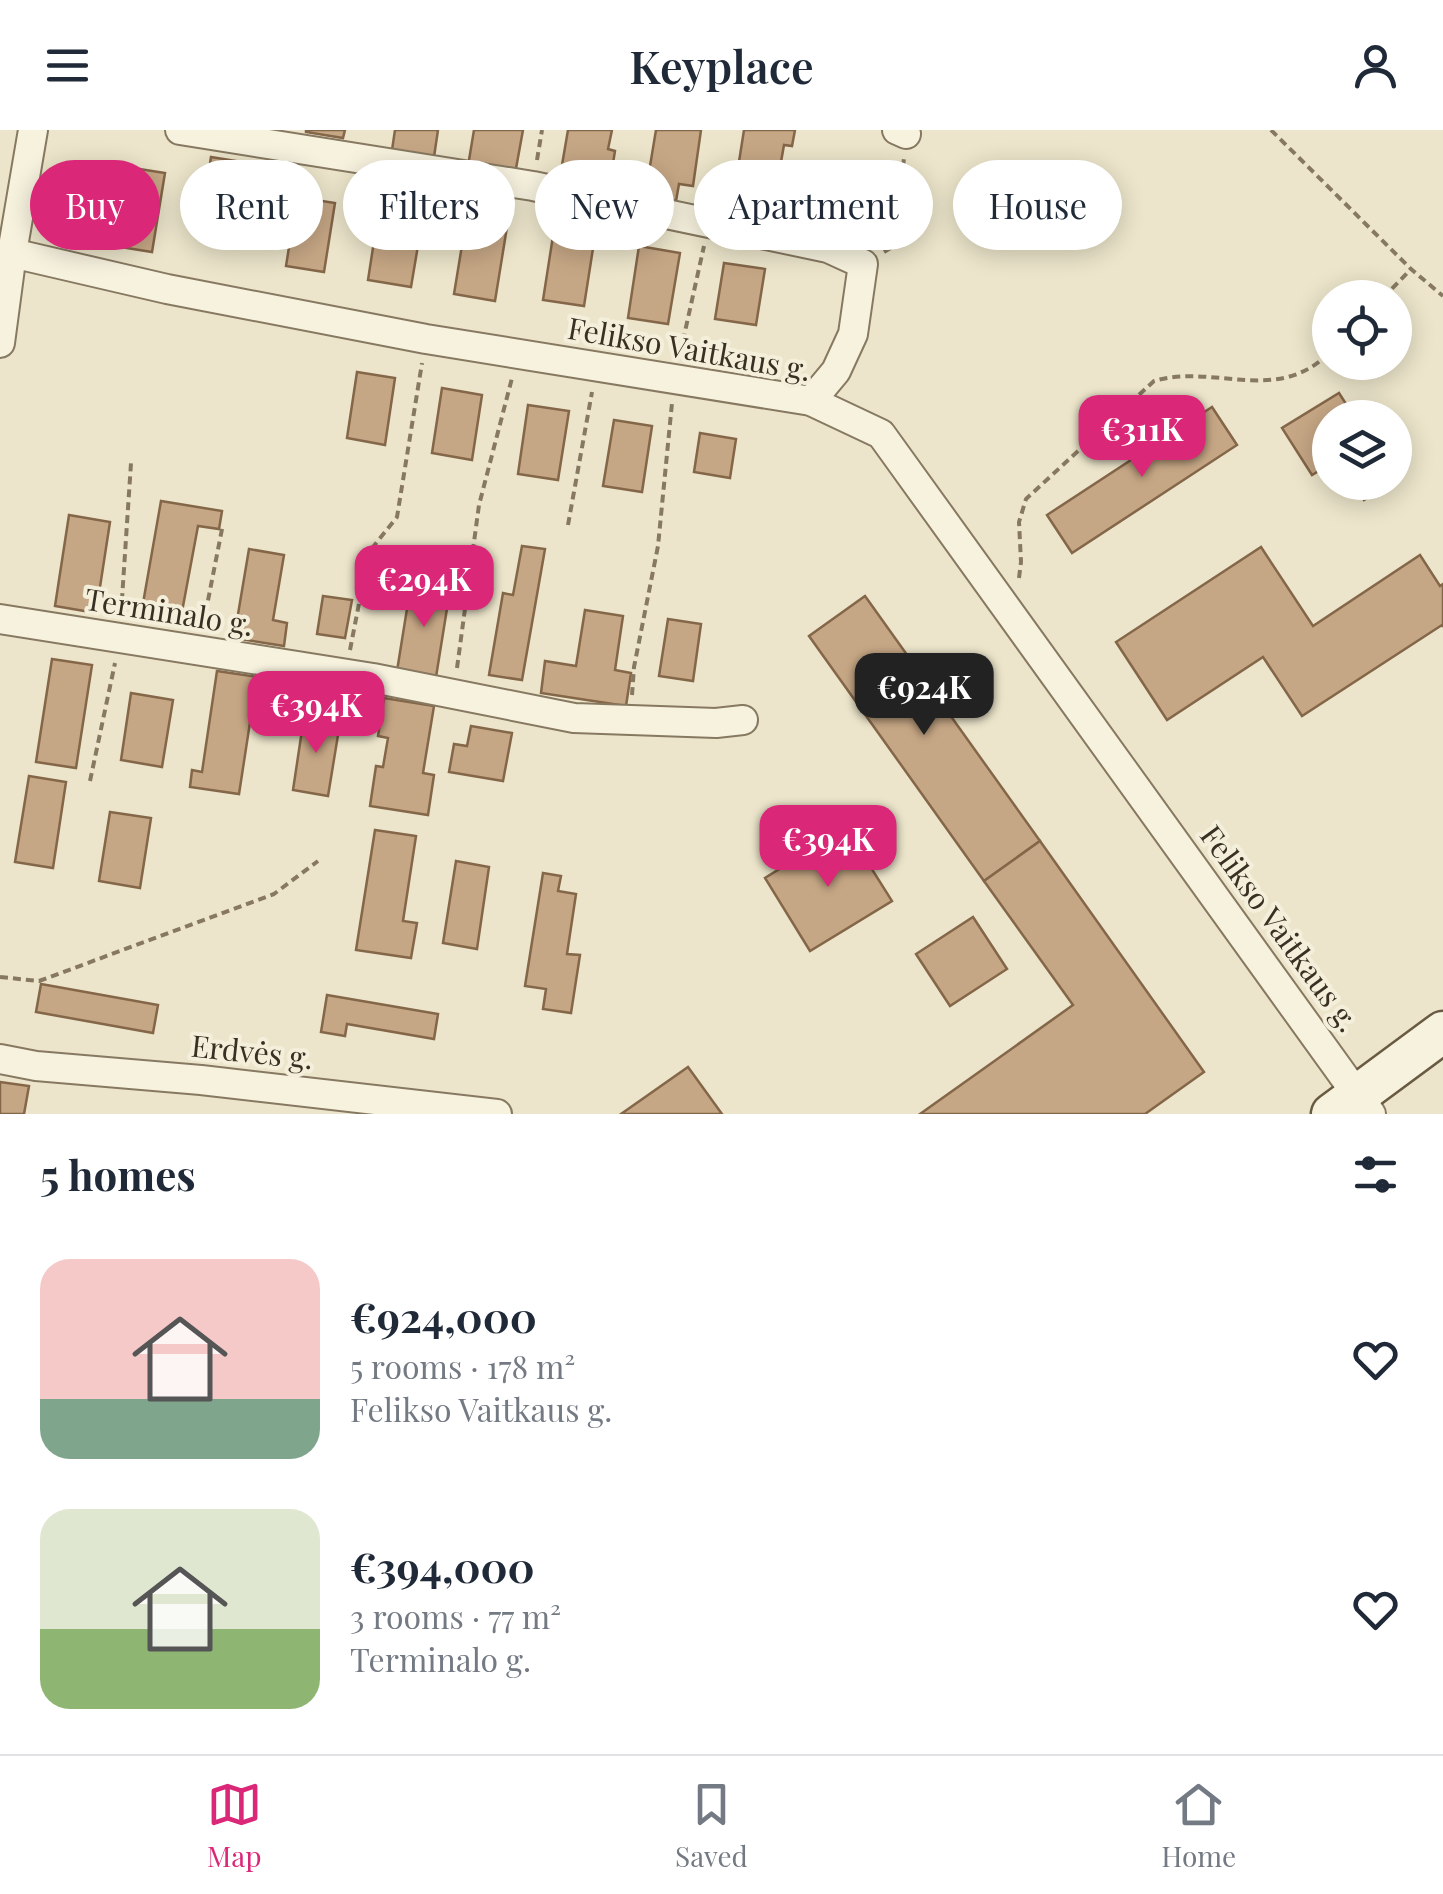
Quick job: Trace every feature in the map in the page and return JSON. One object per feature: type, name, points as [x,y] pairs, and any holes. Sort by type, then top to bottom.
[{"type":"main road","points":[[1354,1108],[1443,1032]]},
{"type":"street","points":[[0,343],[33,130]]},
{"type":"street","points":[[180,130],[533,186],[694,220]]},
{"type":"street","points":[[811,401],[836,370],[853,334],[863,264],[832,250]]},
{"type":"street","name":"Felikso Vaitkaus g.","points":[[12,253],[166,289],[426,339],[811,401],[881,434],[1006,606],[1354,1108]]},
{"type":"street","name":"Terminalo g.","points":[[0,619],[345,674],[574,718],[743,720]]},
{"type":"street","name":"Erdvės g.","points":[[0,1059],[497,1114]]},
{"type":"path","points":[[533,186],[542,130]]},
{"type":"path","points":[[1271,130],[1443,296]]},
{"type":"path","points":[[863,264],[894,246],[902,132]]},
{"type":"path","points":[[631,720],[634,666],[658,546],[675,379],[703,250]]},
{"type":"path","points":[[1400,280],[1411,268]]},
{"type":"path","points":[[345,674],[369,552],[396,517],[426,339]]},
{"type":"path","points":[[454,694],[480,505],[518,354]]},
{"type":"path","points":[[568,525],[597,366]]},
{"type":"path","points":[[1006,606],[1018,580],[1019,522],[1026,500],[1154,381],[1175,375],[1262,382],[1294,376],[1312,366]]},
{"type":"path","points":[[199,651],[223,524]]},
{"type":"path","points":[[0,977],[39,981],[274,894],[318,862]]},
{"type":"building","points":[[306,130],[345,130],[343,138]]},
{"type":"building","points":[[395,130],[438,130],[434,157],[392,150]]},
{"type":"building","points":[[474,130],[523,130],[515,174],[515,160],[469,160]]},
{"type":"building","points":[[568,130],[612,130],[608,149],[615,151],[614,160],[563,160]]},
{"type":"building","points":[[656,130],[701,130],[693,186],[679,184],[676,201],[674,160],[651,160]]},
{"type":"building","points":[[744,130],[795,130],[792,146],[784,145],[781,160],[739,160]]},
{"type":"building","points":[[160,172],[165,173],[160,203]]},
{"type":"building","points":[[323,201],[335,203],[324,272],[286,266],[289,250],[323,250]]},
{"type":"building","points":[[373,250],[417,250],[411,287],[368,280]]},
{"type":"building","points":[[461,250],[503,250],[495,301],[454,294]]},
{"type":"building","points":[[551,250],[593,250],[584,306],[543,300]]},
{"type":"building","points":[[638,250],[680,253],[668,324],[628,318]]},
{"type":"building","points":[[724,263],[765,269],[756,325],[715,319]]},
{"type":"building","points":[[357,372],[395,378],[385,445],[347,438]]},
{"type":"building","points":[[442,388],[482,395],[472,460],[432,453]]},
{"type":"building","points":[[528,405],[569,411],[558,480],[518,474]]},
{"type":"building","points":[[1212,407],[1237,445],[1072,553],[1047,515]]},
{"type":"building","points":[[1312,410],[1312,475],[1282,428]]},
{"type":"building","points":[[614,420],[652,426],[642,492],[603,486]]},
{"type":"building","points":[[700,433],[736,439],[730,478],[694,472]]},
{"type":"building","points":[[161,501],[222,511],[219,529],[198,526],[181,617],[142,609]]},
{"type":"building","points":[[69,515],[110,522],[96,613],[55,606]]},
{"type":"building","points":[[522,546],[545,549],[522,680],[489,675],[503,593],[513,595]]},
{"type":"building","points":[[1261,547],[1313,626],[1420,555],[1440,586],[1443,584],[1443,627],[1302,716],[1263,657],[1167,720],[1116,642]]},
{"type":"building","points":[[249,549],[284,555],[273,620],[287,623],[284,646],[234,638]]},
{"type":"building","points":[[411,584],[450,590],[436,677],[397,671]]},
{"type":"building","points":[[323,596],[352,600],[345,638],[317,634]]},
{"type":"building","points":[[865,596],[1040,841],[984,881],[809,636]]},
{"type":"building","points":[[585,610],[623,616],[615,670],[631,673],[626,706],[541,693],[545,661],[576,666]]},
{"type":"building","points":[[668,619],[701,624],[693,681],[659,676]]},
{"type":"building","points":[[52,659],[92,665],[76,768],[36,762]]},
{"type":"building","points":[[217,671],[257,677],[239,794],[190,787],[192,770],[202,772]]},
{"type":"building","points":[[131,693],[173,700],[162,767],[121,760]]},
{"type":"building","points":[[384,698],[434,706],[423,773],[434,775],[428,815],[370,806],[376,766],[383,767],[388,738],[378,736]]},
{"type":"building","points":[[304,717],[340,723],[328,796],[293,790]]},
{"type":"building","points":[[471,726],[512,733],[503,781],[449,772],[454,744],[467,746]]},
{"type":"building","points":[[29,776],[66,782],[53,868],[15,862]]},
{"type":"building","points":[[110,812],[151,818],[140,888],[99,881]]},
{"type":"building","points":[[846,828],[892,901],[810,951],[765,878]]},
{"type":"building","points":[[375,830],[416,836],[403,921],[417,923],[411,958],[356,950]]},
{"type":"building","points":[[1040,841],[1204,1072],[1145,1114],[920,1114],[1073,1005],[984,881]]},
{"type":"building","points":[[456,861],[489,867],[477,949],[443,943]]},
{"type":"building","points":[[543,873],[561,876],[558,891],[576,894],[567,954],[580,955],[571,1013],[543,1009],[546,989],[525,986]]},
{"type":"building","points":[[973,917],[1007,969],[950,1006],[916,954]]},
{"type":"building","points":[[41,984],[158,1005],[153,1033],[36,1012]]},
{"type":"building","points":[[327,995],[438,1014],[434,1039],[347,1024],[345,1036],[321,1032]]},
{"type":"building","points":[[688,1067],[722,1114],[621,1114]]},
{"type":"building","points":[[0,1082],[29,1086],[24,1114],[0,1114]]}]
